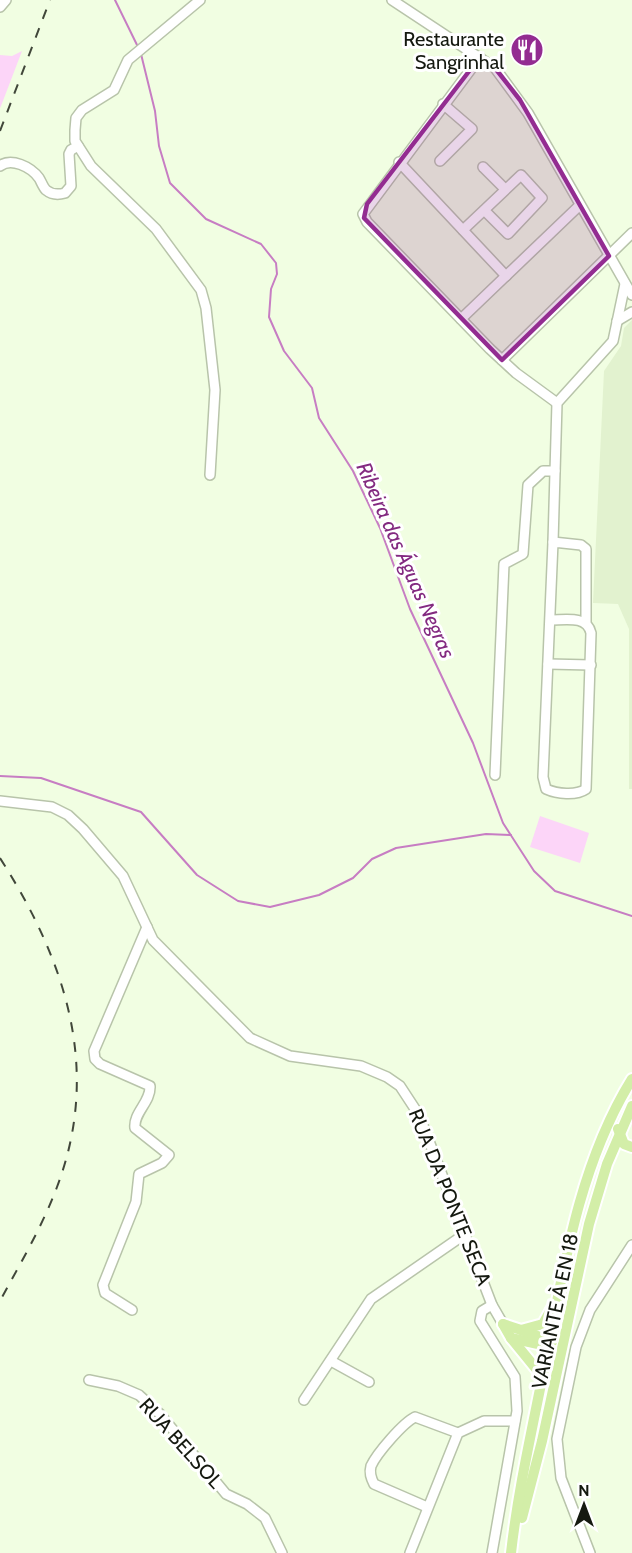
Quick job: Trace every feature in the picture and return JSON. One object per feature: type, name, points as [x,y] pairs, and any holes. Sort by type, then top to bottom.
[{"type":"main road","name":"VARIANTE À EN 18","points":[[512,1553],[556,1300],[575,1218],[605,1136],[632,1079]]},
{"type":"main road","name":"VARIANTE À EN 18","points":[[512,1553],[542,1441],[589,1224],[618,1133],[630,1111]]},
{"type":"main road","points":[[605,1136],[632,1132],[630,1111]]},
{"type":"main road","points":[[615,1114],[618,1133],[624,1144],[631,1147]]},
{"type":"main road","points":[[610,1157],[631,1147]]},
{"type":"main road","points":[[521,1330],[543,1324],[556,1300]]},
{"type":"main road","points":[[503,1324],[540,1337],[549,1345],[556,1373]]},
{"type":"main road","points":[[503,1324],[510,1338],[542,1376]]},
{"type":"main road","points":[[549,1345],[565,1329]]},
{"type":"main road","points":[[510,1338],[549,1345]]},
{"type":"street","points":[[0,7],[6,0]]},
{"type":"street","points":[[200,0],[128,60],[114,90],[82,110],[75,124],[78,146],[103,181],[156,230],[201,290],[206,308],[215,390],[210,475]]},
{"type":"street","points":[[392,0],[495,68],[520,99],[632,295]]},
{"type":"street","points":[[480,57],[399,162],[363,213],[367,222],[502,360],[557,403]]},
{"type":"street","points":[[440,161],[472,129],[443,104]]},
{"type":"street","points":[[0,166],[11,162],[22,165],[32,170],[47,191],[53,194],[65,194],[71,186],[69,154],[78,146]]},
{"type":"street","points":[[399,162],[506,276]]},
{"type":"street","points":[[483,167],[506,189]]},
{"type":"street","points":[[463,230],[520,175],[543,198],[508,234],[484,210]]},
{"type":"street","points":[[461,319],[580,205]]},
{"type":"street","points":[[502,360],[632,233]]},
{"type":"street","points":[[553,542],[581,545],[586,549],[586,623],[591,633],[591,665],[586,789],[581,793],[554,793],[546,789],[543,783],[557,403],[614,341],[625,284]]},
{"type":"street","points":[[618,321],[632,312]]},
{"type":"street","points":[[495,775],[504,564],[523,554],[528,485],[543,471],[555,471]]},
{"type":"street","points":[[550,620],[586,623]]},
{"type":"street","points":[[548,664],[591,665]]},
{"type":"street","name":"RUA DA PONTE SECA","points":[[0,801],[35,803],[68,815],[123,876],[153,940],[250,1038],[290,1056],[361,1066],[387,1077],[400,1086],[419,1115],[492,1305],[503,1324]]},
{"type":"street","points":[[132,1310],[105,1293],[103,1285],[136,1202],[139,1173],[162,1163],[170,1155],[135,1128],[134,1122],[149,1095],[150,1086],[100,1064],[95,1059],[94,1051],[147,927]]},
{"type":"street","points":[[304,1400],[371,1299],[465,1234]]},
{"type":"street","points":[[590,1553],[561,1478],[557,1439],[576,1347],[590,1310],[632,1245]]},
{"type":"street","points":[[492,1305],[482,1311],[480,1321],[515,1377],[515,1421],[492,1553]]},
{"type":"street","points":[[331,1361],[369,1382]]},
{"type":"street","name":"RUA BELSOL","points":[[89,1380],[118,1386],[139,1395],[160,1414],[226,1494],[247,1504],[265,1518],[282,1553]]},
{"type":"street","points":[[427,1507],[374,1484],[370,1477],[371,1466],[406,1422],[415,1418],[458,1433]]},
{"type":"street","points":[[410,1553],[458,1433],[484,1421],[515,1421]]},
{"type":"highlighted area","points":[[480,57],[495,68],[520,100],[609,256],[502,360],[364,218],[367,204]]},
{"type":"shaded area","points":[[22,51],[0,108],[0,55],[12,56]]},
{"type":"shaded area","points":[[632,320],[632,789],[629,789],[629,629],[618,604],[593,603],[604,371],[621,346],[624,328]]},
{"type":"shaded area","points":[[540,816],[589,833],[580,863],[530,847]]},
{"type":"waterway","name":"Ribeira das Águas Negras","points":[[115,0],[139,49]]},
{"type":"waterway","name":"Ribeira das Águas Negras","points":[[141,54],[155,111],[159,146],[170,183],[206,219],[261,244],[276,263],[277,274],[271,289],[269,317],[284,351],[312,388],[319,418],[353,471],[380,528],[410,609],[473,743],[503,823],[534,871],[555,891],[632,916]]},
{"type":"waterway","points":[[0,776],[41,778],[141,812],[197,875],[238,901],[270,907],[319,895],[353,878],[372,859],[396,848],[486,834],[511,835]]},
{"type":"railway","points":[[0,131],[50,0]]},
{"type":"railway","points":[[0,858],[43,936],[70,1016],[76,1058],[76,1100],[70,1143],[57,1187],[38,1231],[0,1301]]},
{"type":"place","name":"Restaurante Sangrinhal","points":[[527,50]]}]
